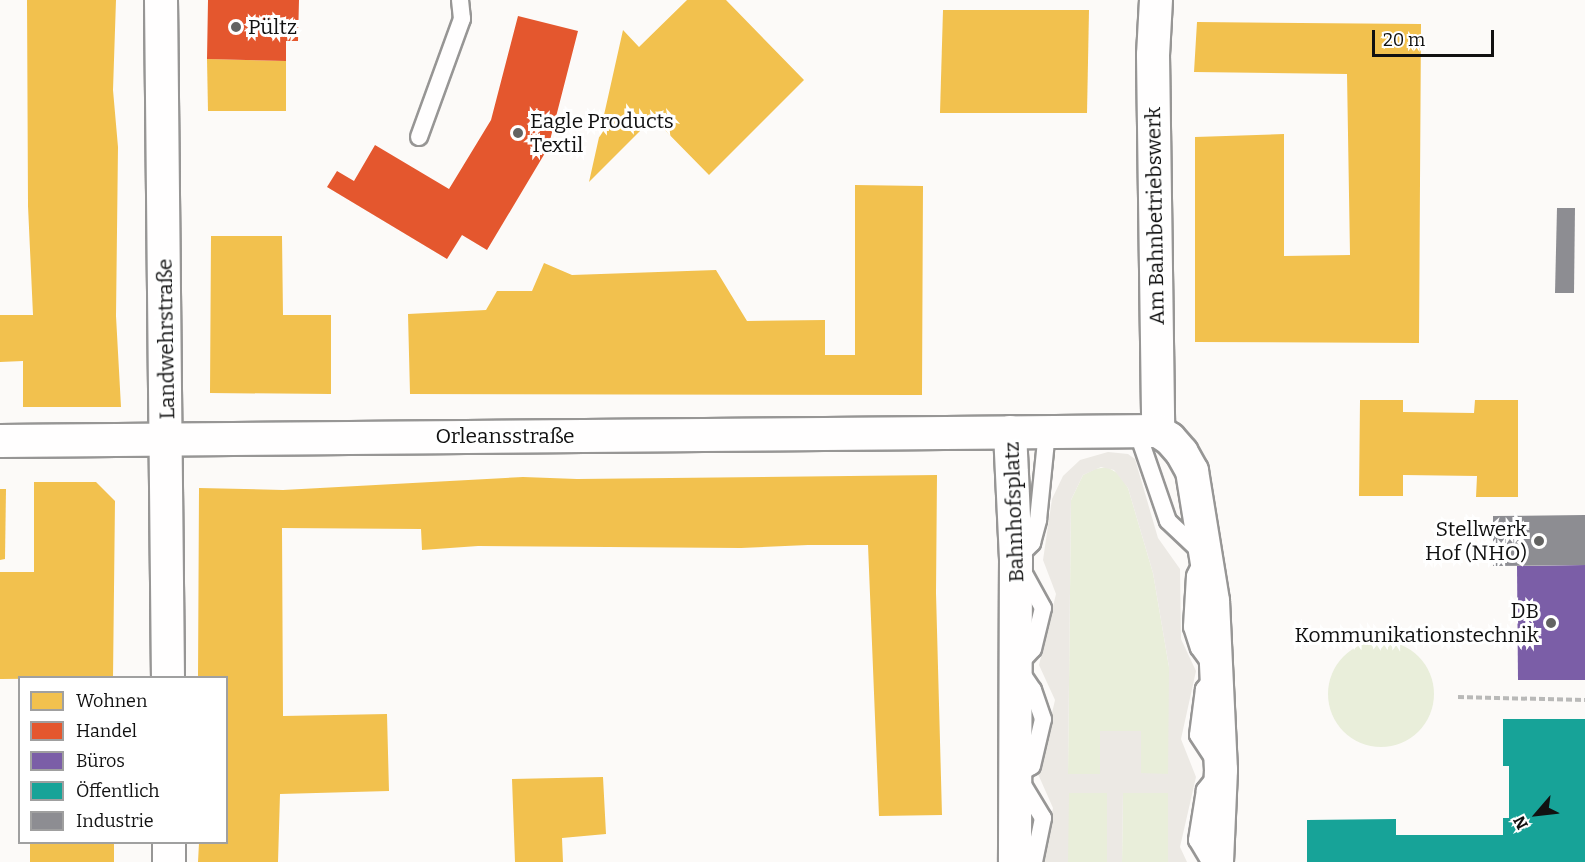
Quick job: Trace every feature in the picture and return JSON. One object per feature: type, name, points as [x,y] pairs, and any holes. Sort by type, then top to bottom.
[{"type":"street","name":"Landwehrstraße","points":[[161,0],[168,676]]},
{"type":"street","name":"Am Bahnbetriebswerk","points":[[1147,431],[1156,0]]},
{"type":"street","name":"Bahnhofsplatz","points":[[1015,862],[1016,559],[1010,432],[1147,431]]},
{"type":"street","points":[[1147,431],[1176,446],[1192,471],[1213,602],[1221,770],[1216,862]]},
{"type":"street","name":"Orleansstraße","points":[[0,441],[1010,432]]},
{"type":"street","points":[[169,844],[169,862]]},
{"type":"lane","points":[[419,137],[462,19],[460,0]]},
{"type":"lane","points":[[1016,559],[1032,543],[1038,520],[1047,431]]},
{"type":"lane","points":[[1210,862],[1197,840],[1205,790],[1221,770]]},
{"type":"lane","points":[[1017,775],[1042,818],[1034,862]]},
{"type":"path","points":[[1458,697],[1585,700]]},
{"type":"green space","points":[[1107,467],[1119,474],[1128,488],[1153,573],[1169,667],[1169,774],[1141,774],[1141,731],[1100,731],[1100,774],[1068,774],[1071,500],[1083,475],[1095,469]]},
{"type":"green space","points":[[1381,641],[1401,645],[1419,656],[1430,674],[1434,694],[1430,714],[1419,732],[1401,743],[1381,747],[1361,743],[1343,732],[1332,714],[1328,694],[1332,674],[1343,656],[1361,645]]},
{"type":"green space","points":[[1068,793],[1107,793],[1107,862],[1068,862]]},
{"type":"green space","points":[[1123,793],[1168,793],[1168,862],[1122,862]]},
{"type":"shaded area","points":[[1108,452],[1128,454],[1135,459],[1158,538],[1180,569],[1181,639],[1196,671],[1181,739],[1196,777],[1180,847],[1187,862],[1168,862],[1168,793],[1123,793],[1122,862],[1107,862],[1107,793],[1069,793],[1068,862],[1043,862],[1053,808],[1038,774],[1055,700],[1039,665],[1056,594],[1043,560],[1052,499],[1063,476],[1080,460]],"holes":[[[1101,467],[1114,470],[1128,488],[1153,573],[1169,667],[1168,774],[1141,773],[1141,731],[1100,731],[1100,774],[1068,774],[1071,500],[1083,475]]]},
{"type":"building: Wohnen","points":[[27,0],[116,0],[113,90],[118,147],[116,316],[121,407],[23,407],[23,361],[0,362],[0,315],[33,315],[28,206]]},
{"type":"building: Wohnen","points":[[687,0],[726,0],[804,80],[709,175],[653,118],[589,182],[623,30],[639,47]]},
{"type":"building: Wohnen","points":[[943,10],[1089,10],[1087,113],[940,113]]},
{"type":"building: Wohnen","points":[[1197,22],[1421,24],[1419,343],[1195,342],[1195,137],[1284,134],[1284,256],[1350,255],[1347,74],[1194,72]]},
{"type":"building: Wohnen","points":[[207,59],[286,61],[286,111],[208,111]]},
{"type":"building: Wohnen","points":[[855,185],[923,186],[922,395],[410,394],[408,314],[486,310],[497,291],[532,291],[544,263],[572,275],[716,270],[747,321],[825,320],[825,355],[855,355]]},
{"type":"building: Wohnen","points":[[211,236],[282,236],[283,315],[331,315],[331,394],[210,393]]},
{"type":"building: Wohnen","points":[[1360,400],[1403,400],[1403,412],[1474,413],[1475,400],[1518,400],[1518,497],[1476,497],[1477,476],[1403,475],[1403,496],[1359,496]]},
{"type":"building: Wohnen","points":[[937,475],[936,593],[942,815],[879,816],[868,545],[741,548],[478,546],[422,550],[421,529],[282,528],[283,716],[387,714],[389,791],[280,794],[278,862],[198,862],[199,844],[228,844],[228,676],[198,676],[199,488],[283,490],[523,477],[577,479]]},
{"type":"building: Wohnen","points":[[34,482],[96,482],[115,501],[113,676],[18,676],[18,679],[0,679],[0,572],[34,572]]},
{"type":"building: Wohnen","points":[[0,489],[6,489],[5,559],[0,560]]},
{"type":"building: Wohnen","points":[[603,777],[606,834],[562,838],[563,862],[515,862],[512,779]]},
{"type":"building: Wohnen","points":[[30,844],[114,844],[114,862],[30,862]]},
{"type":"building: Handel","points":[[208,0],[299,0],[298,41],[286,41],[286,61],[207,59]]},
{"type":"building: Handel","name":"Eagle Products Textil","points":[[518,16],[578,31],[548,148],[487,250],[462,235],[447,259],[327,187],[337,171],[354,181],[375,145],[449,189],[491,120]]},
{"type":"building: Büros","name":"DB Kommunikationstechnik","points":[[1585,565],[1585,680],[1518,680],[1517,566]]},
{"type":"building: Öffentlich","points":[[1503,719],[1585,719],[1585,862],[1307,862],[1307,820],[1396,819],[1396,835],[1503,835],[1503,818],[1509,818],[1509,766],[1503,766]]},
{"type":"building: Industrie","points":[[1557,208],[1575,208],[1574,293],[1555,293]]},
{"type":"building: Industrie","name":"Stellwerk Hof (NHO)","points":[[1585,515],[1585,565],[1493,566],[1493,516]]},
{"type":"place","name":"Pültz","points":[[236,27]]},
{"type":"place","name":"Eagle Products Textil","points":[[518,133]]},
{"type":"place","name":"Stellwerk Hof (NHO)","points":[[1539,541]]},
{"type":"place","name":"DB Kommunikationstechnik","points":[[1551,623]]}]
